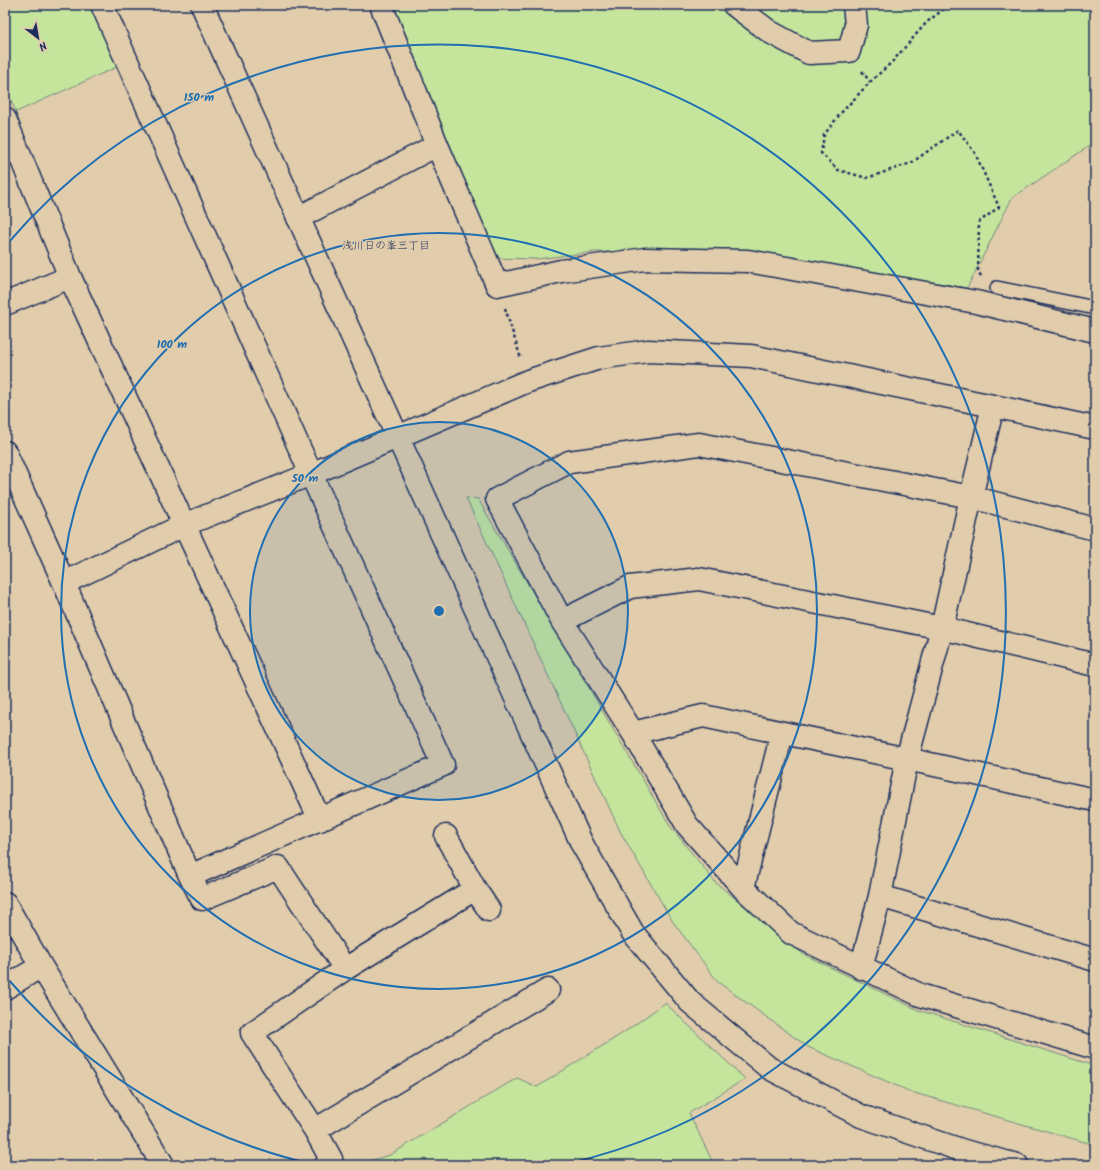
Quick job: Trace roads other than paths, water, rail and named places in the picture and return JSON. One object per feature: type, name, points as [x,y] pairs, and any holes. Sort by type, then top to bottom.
[{"type":"street","points":[[102,5],[311,474],[443,765],[190,876]]},
{"type":"street","points":[[202,5],[582,844],[633,933],[690,1002],[769,1068],[861,1116],[962,1158],[1017,1165]]},
{"type":"street","points":[[381,5],[497,285],[561,270],[645,259],[748,261],[976,302],[1095,331]]},
{"type":"street","points":[[734,5],[770,32],[809,53],[848,51],[856,25],[854,5]]},
{"type":"street","points":[[5,119],[70,278],[320,820]]},
{"type":"street","points":[[298,218],[438,145]]},
{"type":"street","points":[[5,304],[70,278]]},
{"type":"street","points":[[64,583],[184,524],[311,474],[528,381],[599,358],[648,351],[751,356],[1095,428]]},
{"type":"street","points":[[861,968],[880,896],[908,758],[942,628],[993,406]]},
{"type":"street","points":[[1095,529],[971,497],[699,444],[569,462],[497,499],[562,621],[633,733],[687,825],[743,888],[791,934],[920,995],[1095,1048]]},
{"type":"street","points":[[5,452],[64,583],[190,876],[202,899],[278,867],[345,969]]},
{"type":"street","points":[[562,621],[630,587],[699,579],[942,628],[1095,665]]},
{"type":"street","points":[[633,733],[702,716],[908,758],[1095,800]]},
{"type":"street","points":[[743,888],[782,733]]},
{"type":"street","points":[[446,836],[475,889],[489,910]]},
{"type":"street","points":[[326,1165],[331,1159],[315,1130],[252,1033],[345,969],[475,889]]},
{"type":"street","points":[[880,896],[1095,960]]},
{"type":"street","points":[[5,903],[41,966],[163,1165]]},
{"type":"street","points":[[5,988],[41,966]]},
{"type":"street","points":[[315,1130],[548,990]]},
{"type":"lane","points":[[997,288],[1095,308]]},
{"type":"district","name":"浅川日の峯三丁目","points":[[386,245]]}]
